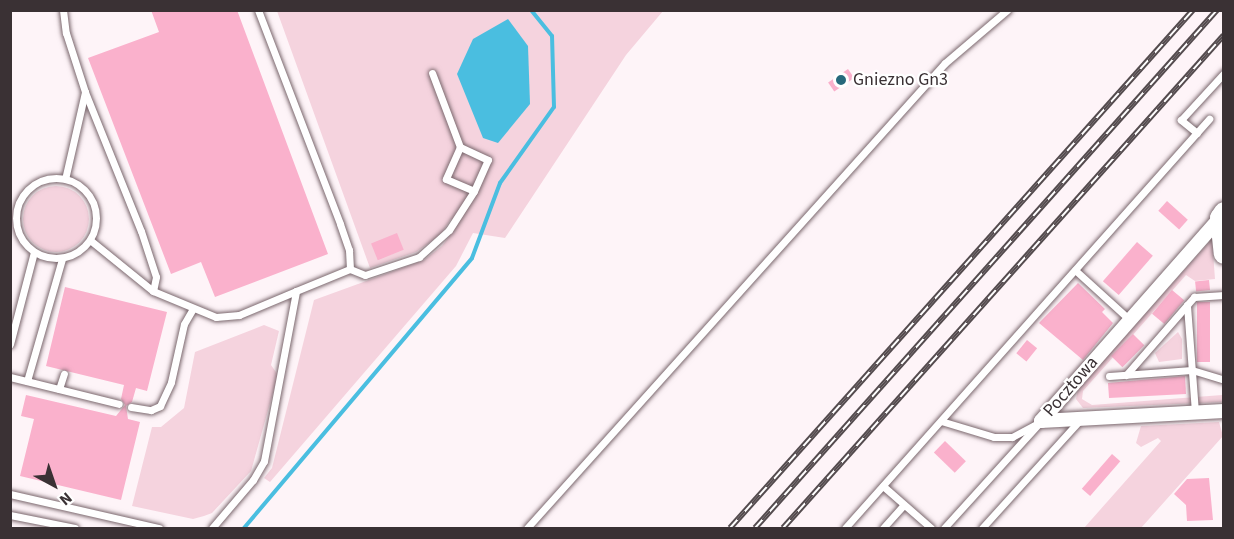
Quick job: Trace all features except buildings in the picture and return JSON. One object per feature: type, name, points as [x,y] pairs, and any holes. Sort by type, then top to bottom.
[{"type":"street","name":"Pocztowa","points":[[1222,215],[1224,254]]},
{"type":"street","name":"Pocztowa","points":[[1041,421],[1222,215]]},
{"type":"street","name":"Pocztowa","points":[[1041,421],[1224,411]]},
{"type":"lane","points":[[63,10],[66,33],[85,92],[141,231],[156,277],[153,291]]},
{"type":"lane","points":[[258,10],[340,225],[350,269]]},
{"type":"lane","points":[[527,528],[945,63],[1007,10]]},
{"type":"lane","points":[[432,73],[460,147],[446,179],[474,191]]},
{"type":"lane","points":[[1197,133],[1181,120],[1224,73]]},
{"type":"lane","points":[[65,179],[85,92]]},
{"type":"lane","points":[[845,528],[1209,119]]},
{"type":"lane","points":[[90,240],[153,291],[192,310],[229,317],[350,269],[365,275],[419,257],[449,230],[474,191],[488,160],[460,147]]},
{"type":"lane","points":[[65,179],[80,185],[94,202],[96,224],[90,240],[79,252],[62,259],[34,252],[17,229],[14,208],[28,190],[37,183],[65,179]]},
{"type":"lane","points":[[10,344],[34,252]]},
{"type":"lane","points":[[27,381],[62,259]]},
{"type":"lane","points":[[1075,270],[1130,320]]},
{"type":"lane","points":[[212,528],[253,480],[264,461],[296,291]]},
{"type":"lane","points":[[1126,375],[1194,297],[1224,295]]},
{"type":"lane","points":[[1187,305],[1195,412]]},
{"type":"lane","points":[[131,407],[151,410],[160,406],[171,382],[184,324],[192,310]]},
{"type":"lane","points":[[1109,376],[1192,370],[1224,380]]},
{"type":"lane","points":[[59,390],[64,374]]},
{"type":"lane","points":[[10,377],[119,404]]},
{"type":"lane","points":[[982,528],[1081,419]]},
{"type":"lane","points":[[941,421],[994,437],[1012,437],[1041,421]]},
{"type":"lane","points":[[944,528],[1041,421]]},
{"type":"lane","points":[[883,486],[931,528]]},
{"type":"lane","points":[[10,494],[158,528]]},
{"type":"lane","points":[[884,528],[904,505]]},
{"type":"lane","points":[[10,515],[75,528]]},
{"type":"shaded area","points":[[277,11],[663,11],[626,55],[505,238],[473,233],[456,266],[270,482],[264,478],[272,468],[314,300],[424,260],[442,246],[458,224],[451,219],[440,235],[416,252],[370,268]]},
{"type":"shaded area","points":[[56,186],[69,189],[79,196],[86,206],[89,219],[86,232],[79,242],[69,249],[56,252],[43,249],[33,242],[26,232],[23,219],[26,206],[33,196],[43,189]]},
{"type":"shaded area","points":[[1212,239],[1215,279],[1195,281],[1186,275],[1083,391],[1082,399],[1092,405],[1222,395],[1223,402],[1083,408],[1076,399],[1078,389]]},
{"type":"shaded area","points":[[264,325],[279,331],[271,365],[278,375],[251,471],[212,513],[204,516],[193,519],[132,506],[152,427],[161,427],[184,408],[195,352]]},
{"type":"shaded area","points":[[1178,332],[1182,339],[1182,359],[1159,362],[1155,353]]},
{"type":"shaded area","points":[[1219,422],[1223,436],[1141,528],[1084,528],[1161,441],[1158,438],[1141,447],[1136,443],[1141,426]]},
{"type":"water","points":[[508,19],[528,46],[530,104],[498,143],[483,138],[457,74],[473,39]]},
{"type":"waterway","points":[[244,528],[472,258],[500,183],[554,107],[552,36],[531,10]]},
{"type":"railway","points":[[730,528],[1193,10]]},
{"type":"railway","points":[[755,528],[1217,10]]},
{"type":"railway","points":[[783,528],[1224,35]]},
{"type":"place","name":"Gniezno Gn3","points":[[841,80]]}]
